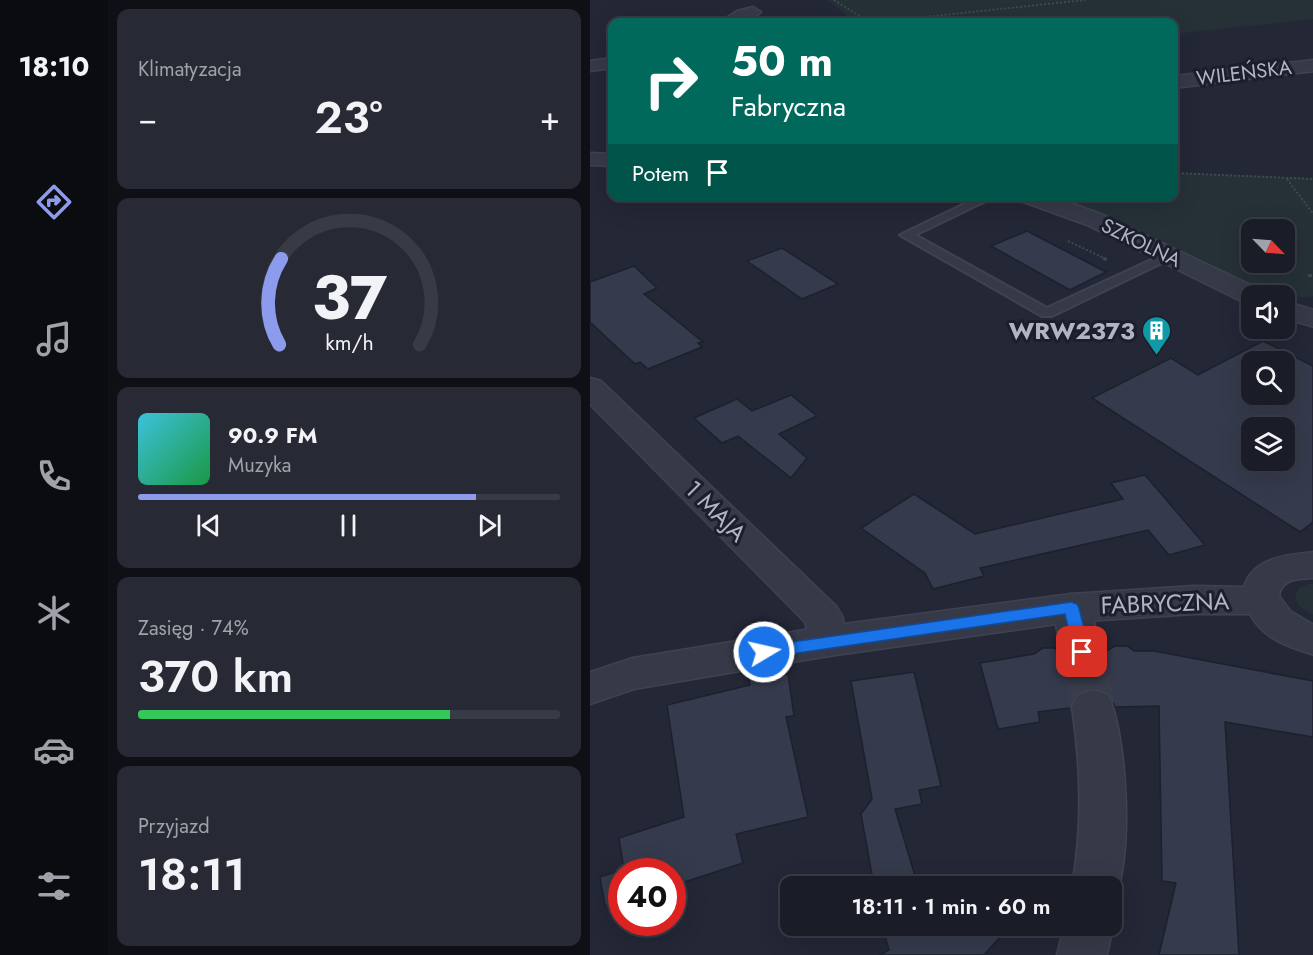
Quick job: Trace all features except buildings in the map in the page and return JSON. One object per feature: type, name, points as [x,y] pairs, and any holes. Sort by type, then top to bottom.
[{"type":"street","points":[[736,18],[753,12]]},
{"type":"street","points":[[590,66],[608,64]]},
{"type":"street","name":"WILEŃSKA","points":[[1178,82],[1313,65]]},
{"type":"street","points":[[590,159],[608,160]]},
{"type":"street","name":"SZKOLNA","points":[[1043,201],[1095,220],[1241,291]]},
{"type":"street","points":[[1295,313],[1313,319]]},
{"type":"street","name":"1 MAJA","points":[[590,387],[822,616],[829,641]]},
{"type":"street","points":[[1313,565],[1292,564],[1273,572],[1261,585],[1260,602],[1273,620],[1295,635],[1313,640]]},
{"type":"street","name":"FABRYCZNA","points":[[590,688],[632,674],[829,641],[1071,608],[1194,600],[1260,602]]},
{"type":"street","name":"FABRYCZNA","points":[[1071,608],[1082,652]]},
{"type":"street","points":[[1093,707],[1103,767],[1105,823],[1097,876]]},
{"type":"street","points":[[1082,955],[1086,936]]},
{"type":"lane","points":[[979,201],[906,235],[1047,313],[1168,257]]},
{"type":"path","points":[[834,0],[863,18]]},
{"type":"path","points":[[915,18],[1085,0]]},
{"type":"path","points":[[1178,173],[1313,179]]},
{"type":"path","points":[[1287,178],[1313,215]]},
{"type":"path","points":[[1308,276],[1313,275]]},
{"type":"shaded area","points":[[827,0],[1313,0],[1314,19],[1178,34],[1178,18],[850,18]]},
{"type":"shaded area","points":[[1178,172],[1313,178],[1313,296],[1295,296],[1295,285],[1252,285],[1236,279],[1094,211],[1064,201],[1178,201]]},
{"type":"shaded area","points":[[1313,584],[1313,615],[1298,605],[1295,596],[1299,588]]},
{"type":"tunnel","points":[[1082,652],[1085,669]]},
{"type":"tunnel","points":[[1085,667],[1093,707]]},
{"type":"place","name":"WRW2373","points":[[1156,356]]},
{"type":"route","points":[[764,652],[1071,608],[1082,652]]}]
